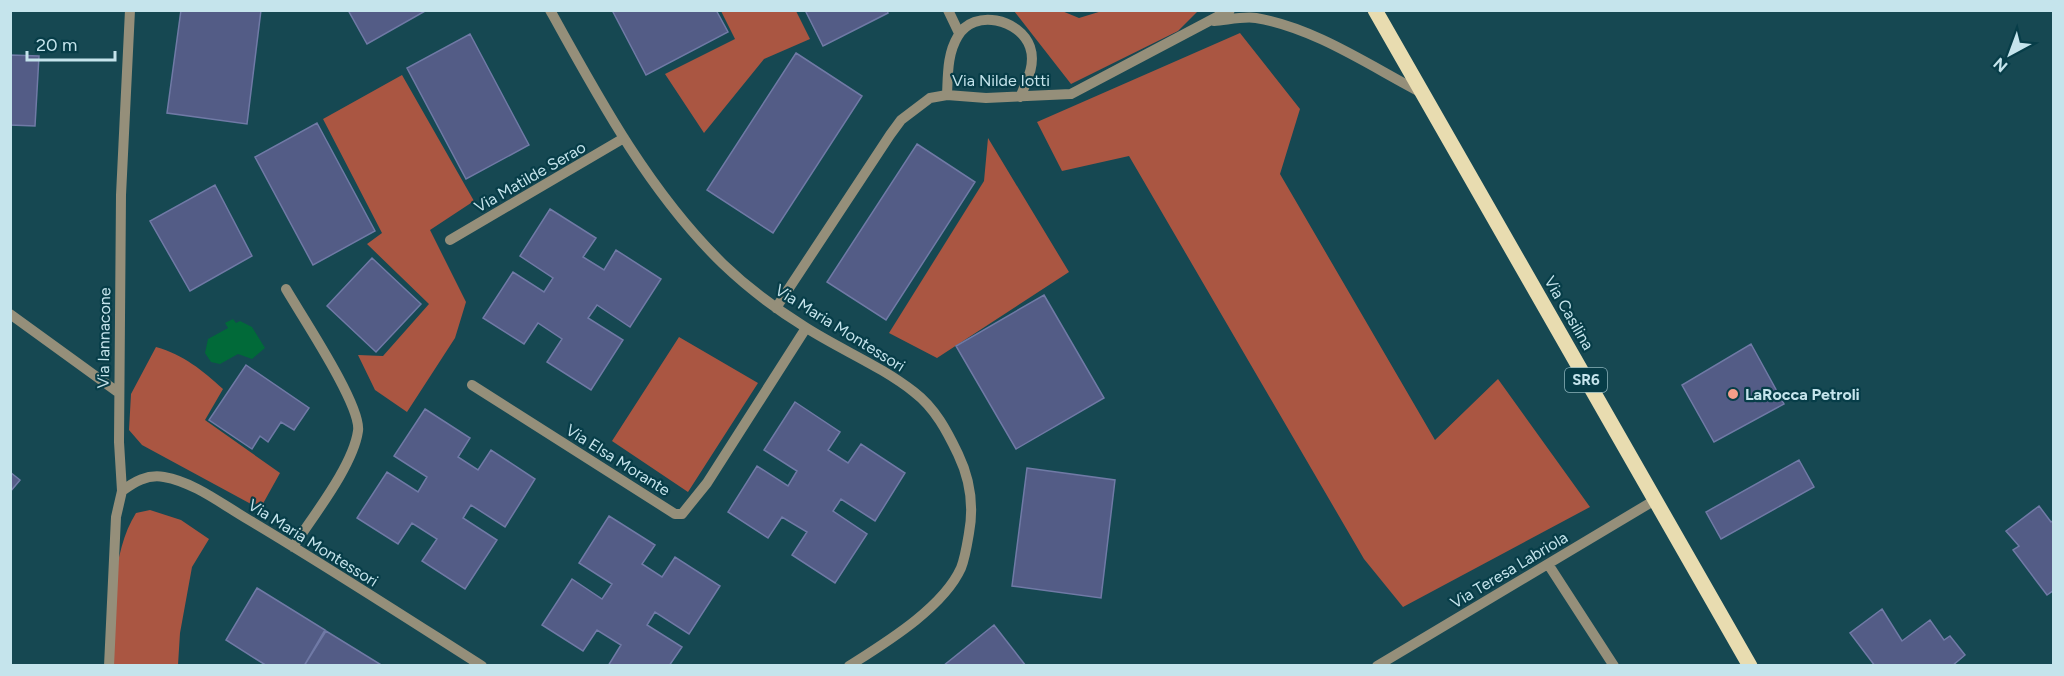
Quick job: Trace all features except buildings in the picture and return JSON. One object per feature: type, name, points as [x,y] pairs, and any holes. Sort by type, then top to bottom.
[{"type":"main road","name":"Via Casilina","points":[[1375,10],[1750,666]]},
{"type":"street","name":"Via Iannacone","points":[[109,666],[116,517],[122,491],[119,393],[122,135],[130,10]]},
{"type":"street","name":"Via Maria Montessori","points":[[550,10],[624,138],[694,233],[735,276],[777,308],[806,328],[915,393],[936,415],[962,463],[970,491],[972,519],[961,569],[950,585],[923,614],[849,666]]},
{"type":"street","points":[[948,10],[959,33]]},
{"type":"street","points":[[1208,22],[1217,10]]},
{"type":"street","name":"Via Nilde Iotti","points":[[777,308],[901,120],[930,98],[947,95],[986,98],[1071,94],[1230,10]]},
{"type":"street","points":[[1208,22],[1255,18],[1287,27],[1318,38],[1423,93]]},
{"type":"street","points":[[947,95],[950,52],[959,33],[977,21],[999,20],[1018,29],[1030,47],[1032,68],[1020,96]]},
{"type":"street","name":"Via Matilde Serao","points":[[450,240],[624,138]]},
{"type":"street","points":[[286,289],[347,393],[359,429],[351,455],[293,546]]},
{"type":"street","points":[[10,314],[119,393]]},
{"type":"street","name":"Via Elsa Morante","points":[[472,385],[675,514],[682,514],[707,483],[806,328]]},
{"type":"street","name":"Via Maria Montessori","points":[[122,491],[142,479],[164,477],[190,487],[293,546],[482,666]]},
{"type":"street","name":"Via Teresa Labriola","points":[[1377,666],[1655,500]]},
{"type":"street","points":[[1548,564],[1614,666]]},
{"type":"shaded area","points":[[721,11],[796,11],[810,39],[764,59],[704,133],[665,74],[735,39]]},
{"type":"shaded area","points":[[1014,11],[1062,11],[1079,18],[1102,11],[1198,11],[1178,31],[1071,84]]},
{"type":"shaded area","points":[[1240,33],[1300,109],[1280,174],[1435,440],[1498,379],[1590,507],[1403,607],[1364,559],[1129,156],[1062,171],[1037,122]]},
{"type":"shaded area","points":[[402,75],[474,201],[430,230],[466,302],[455,338],[407,412],[375,390],[358,355],[383,356],[429,304],[367,244],[382,233],[323,119]]},
{"type":"shaded area","points":[[988,138],[1069,272],[937,358],[889,333],[984,181]]},
{"type":"shaded area","points":[[233,319],[236,323],[240,321],[252,327],[265,348],[252,359],[238,354],[220,364],[211,362],[205,353],[208,339],[228,328],[225,323]]},
{"type":"shaded area","points":[[679,337],[758,383],[688,492],[612,441]]},
{"type":"shaded area","points":[[156,347],[192,364],[223,389],[205,420],[280,473],[260,509],[142,445],[129,430],[131,394]]},
{"type":"shaded area","points":[[150,510],[181,520],[209,539],[192,567],[180,633],[178,665],[109,666],[117,566],[128,529],[136,513]]},
{"type":"place","name":"LaRocca Petroli","points":[[1733,394]]}]
